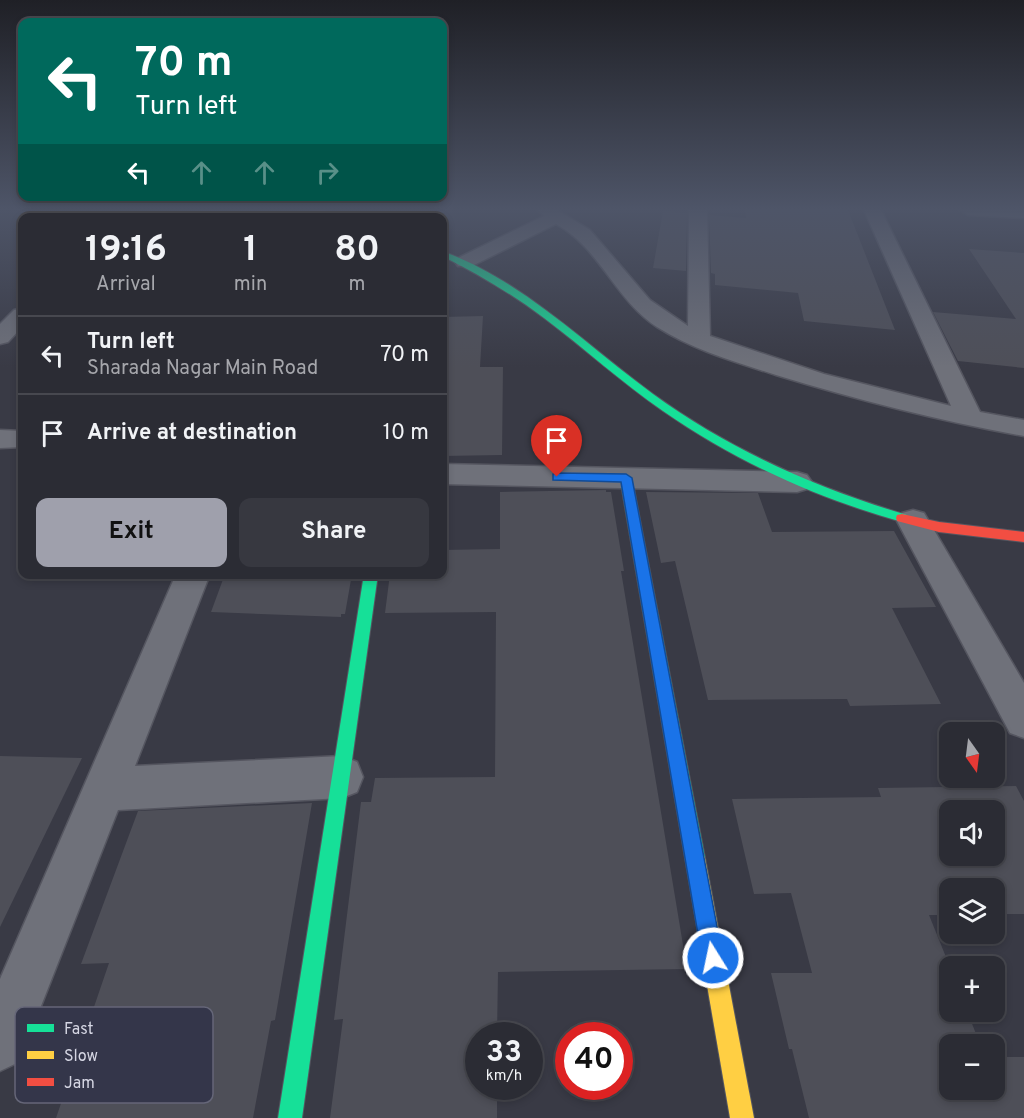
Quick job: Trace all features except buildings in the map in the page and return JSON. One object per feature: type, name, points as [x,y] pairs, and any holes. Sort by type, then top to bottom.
[{"type":"street","points":[[465,262],[490,275],[549,315],[664,407],[716,441],[797,482],[913,521],[1024,537]]},
{"type":"street","points":[[607,262],[632,295],[654,314],[699,339],[753,360],[872,397],[970,420],[1024,428]]},
{"type":"street","points":[[698,262],[699,339]]},
{"type":"street","points":[[896,262],[970,420]]},
{"type":"street","points":[[0,337],[18,319]]},
{"type":"street","points":[[0,439],[18,440]]},
{"type":"street","points":[[447,474],[797,482]]},
{"type":"street","points":[[626,478],[741,1118]]},
{"type":"street","points":[[913,521],[1024,720]]},
{"type":"street","points":[[15,1007],[191,579]]},
{"type":"street","points":[[290,1118],[370,579]]},
{"type":"street","points":[[106,789],[342,777]]},
{"type":"street","points":[[0,1043],[15,1007]]},
{"type":"traffic: fast","points":[[460,262],[487,276],[547,316],[649,396],[722,444],[809,486],[902,518]]},
{"type":"traffic: fast","points":[[626,478],[695,858]]},
{"type":"traffic: fast","points":[[290,1118],[370,579]]},
{"type":"traffic: slow","points":[[695,858],[742,1118]]},
{"type":"traffic: jam","points":[[902,518],[939,527],[1024,537]]},
{"type":"route","points":[[557,477],[626,478],[713,958]]}]
